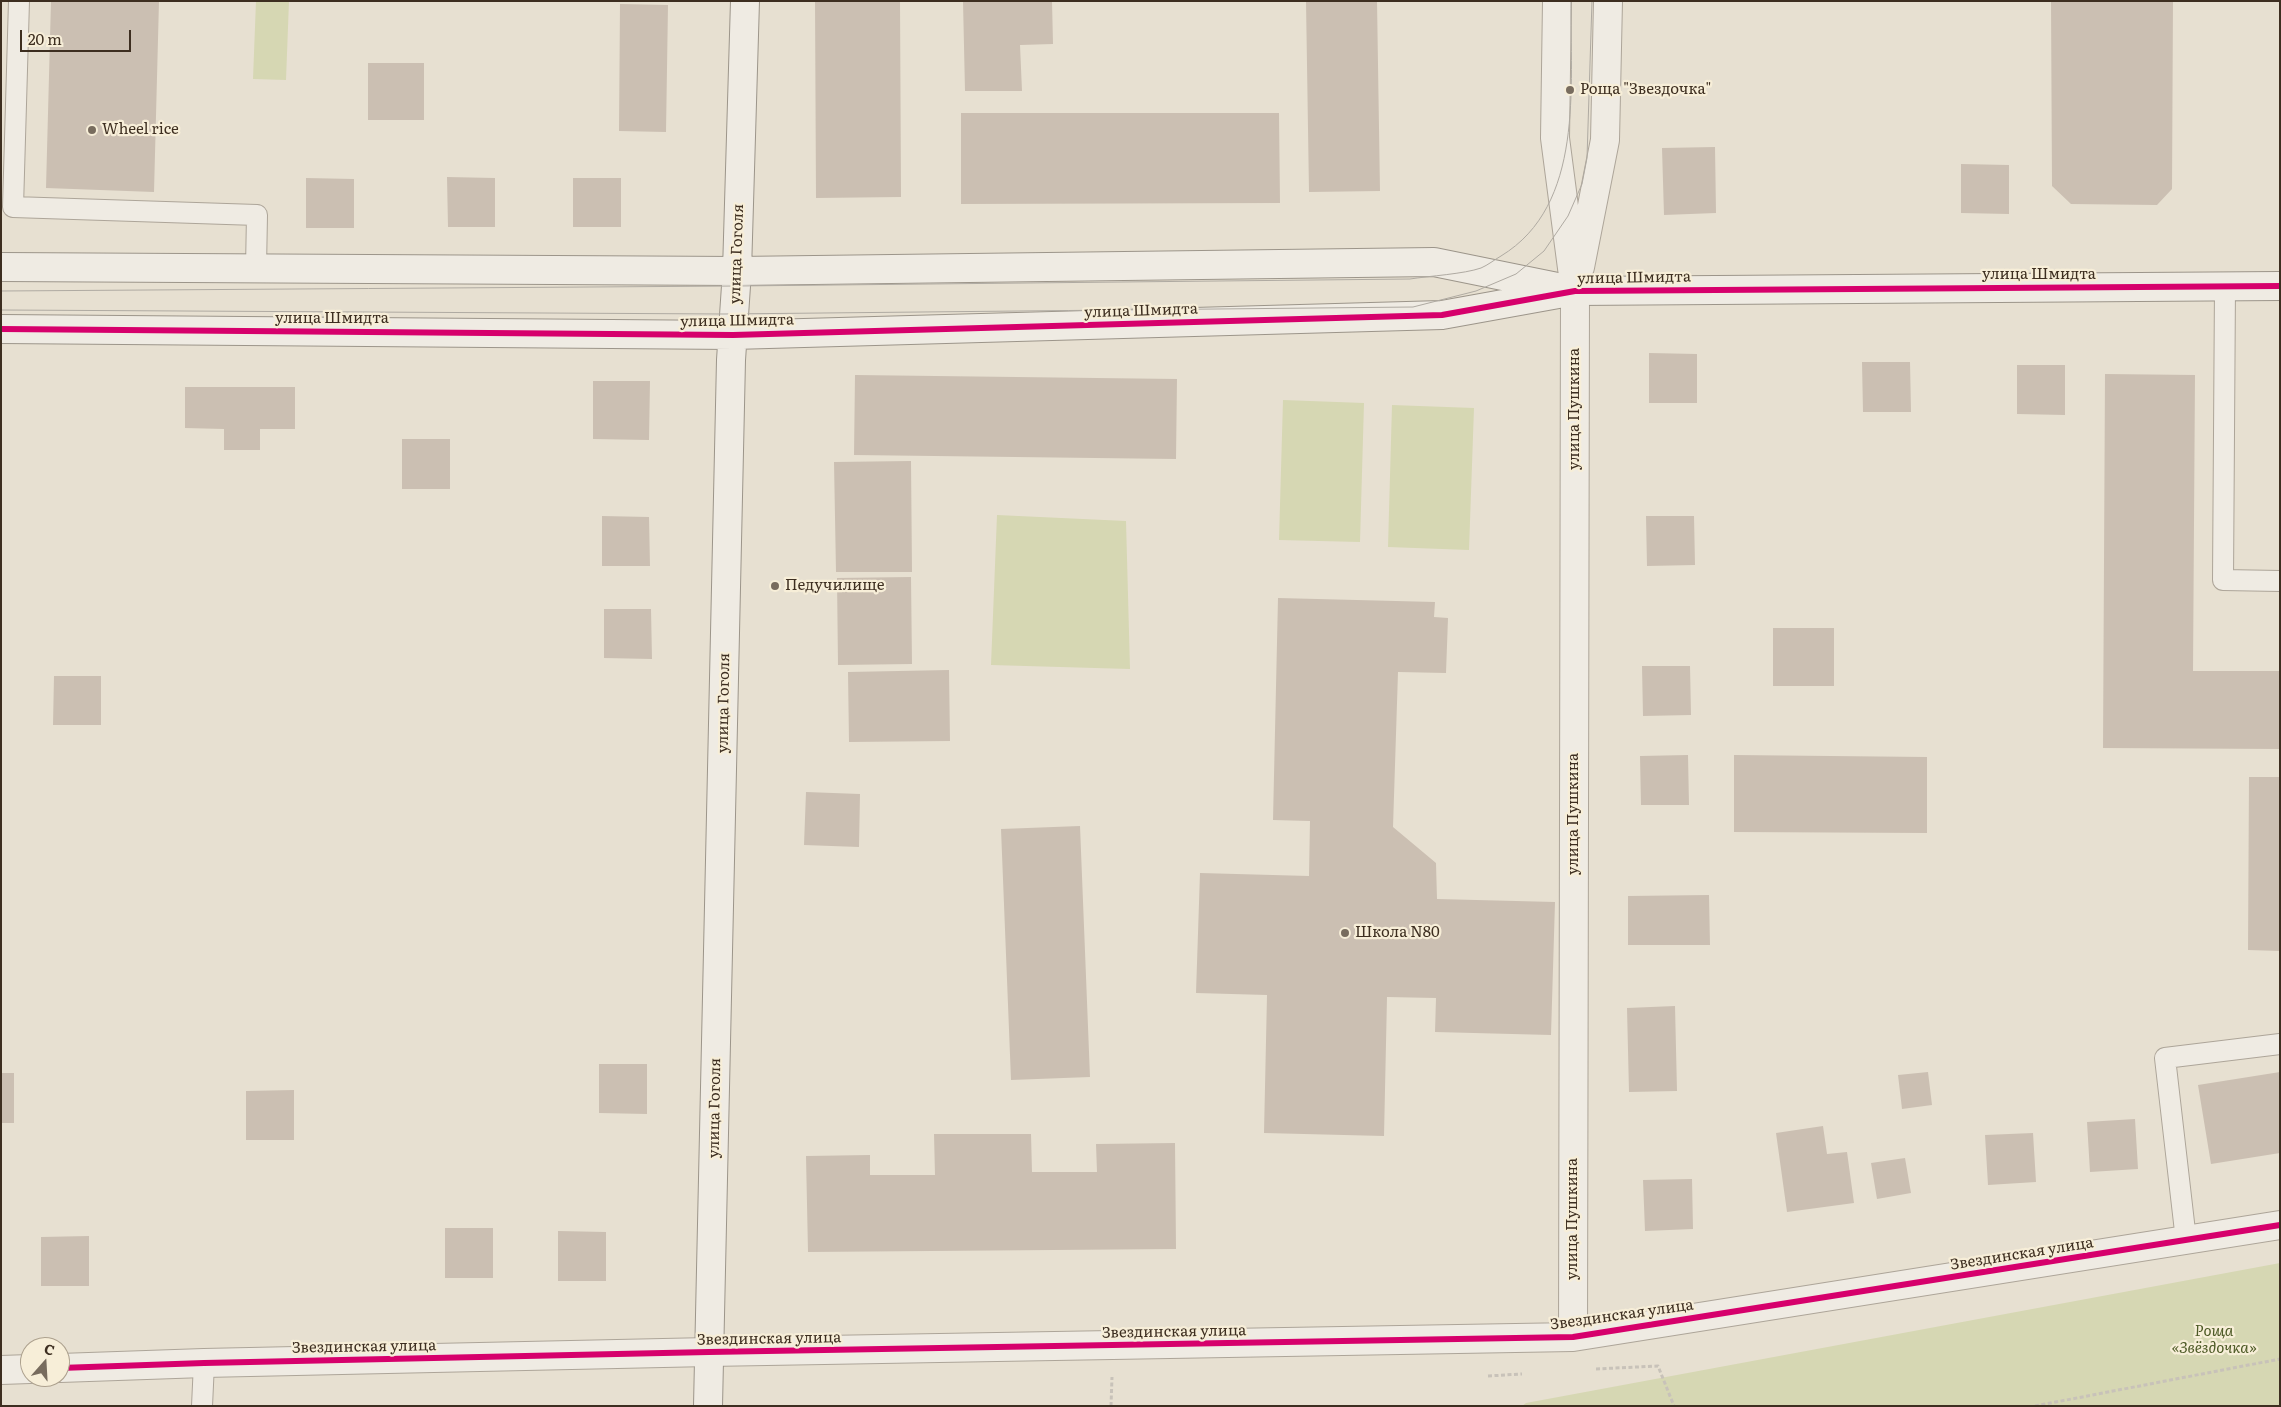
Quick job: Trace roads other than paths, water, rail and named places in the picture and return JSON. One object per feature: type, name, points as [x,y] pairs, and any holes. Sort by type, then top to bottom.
[{"type":"street","name":"улица Гоголя","points":[[708,1406],[733,335],[737,271],[745,1]]},
{"type":"street","name":"улица Пушкина","points":[[1557,1],[1555,138],[1576,291],[1573,1337]]},
{"type":"street","name":"улица Пушкина","points":[[1576,291],[1605,140],[1608,1]]},
{"type":"street","name":"улица Шмидта","points":[[1,267],[737,271],[1434,262],[1576,291]]},
{"type":"street","name":"улица Шмидта","points":[[1,329],[733,335],[1442,315],[1576,291],[2280,286]]},
{"type":"street","name":"Звездинская улица","points":[[70,1368],[204,1362],[1573,1337],[2280,1226]]},
{"type":"street","points":[[1,1370],[20,1369]]},
{"type":"lane","points":[[19,1],[13,208],[257,215],[256,268]]},
{"type":"lane","points":[[2225,286],[2223,580],[2280,581]]},
{"type":"lane","points":[[2186,1240],[2165,1058],[2280,1044]]},
{"type":"lane","points":[[202,1406],[204,1362]]},
{"type":"tram line","points":[[1,291],[1410,279],[1465,272],[1489,264],[1528,234],[1547,207],[1560,175],[1567,141],[1571,106],[1571,1]]},
{"type":"tram line","points":[[1,310],[724,314],[1413,307],[1476,291],[1516,274],[1544,251],[1568,216],[1582,184],[1587,158],[1592,1]]},
{"type":"place","name":"Роща \"Звездочка\"","points":[[1570,90]]},
{"type":"place","name":"Wheel rice","points":[[92,130]]},
{"type":"place","name":"Педучилище","points":[[775,586]]},
{"type":"place","name":"Школа N80","points":[[1345,933]]},
{"type":"park label","name":"Роща «Звёздочка»","points":[[2214,1340]]}]
